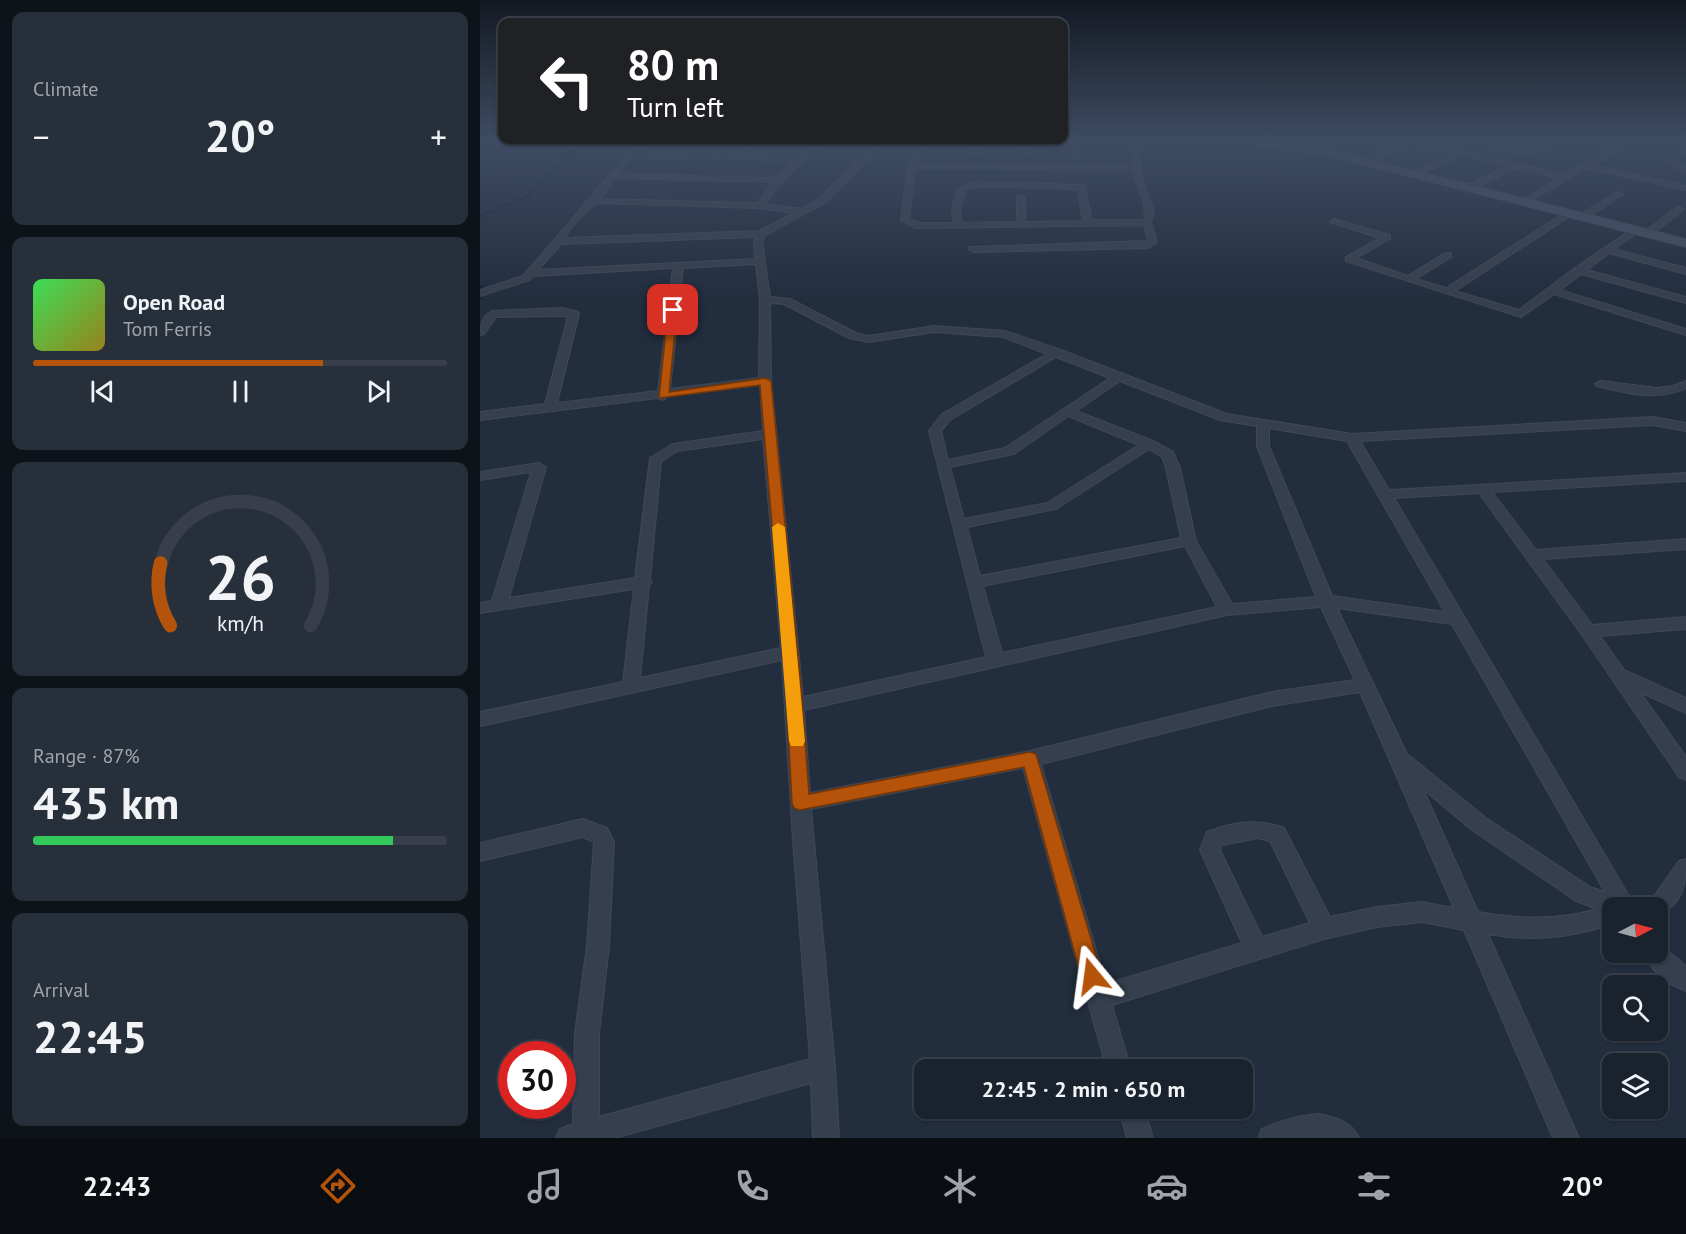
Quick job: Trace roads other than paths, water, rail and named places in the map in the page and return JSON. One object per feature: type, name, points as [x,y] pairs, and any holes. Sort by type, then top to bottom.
[{"type":"street","points":[[485,292],[519,281],[531,273],[558,242],[573,220],[599,194]]},
{"type":"street","points":[[759,206],[768,194]]},
{"type":"street","points":[[558,242],[761,234],[823,200],[829,194]]},
{"type":"street","points":[[908,194],[905,220],[919,226],[1147,222]]},
{"type":"street","points":[[957,225],[956,210],[960,194]]},
{"type":"street","points":[[1082,194],[1088,224]]},
{"type":"street","points":[[973,249],[1149,245],[1153,242],[1147,222],[1150,212],[1145,194]]},
{"type":"street","points":[[1494,194],[1686,243]]},
{"type":"street","points":[[1526,202],[1538,194]]},
{"type":"street","points":[[1583,217],[1619,194]]},
{"type":"street","points":[[1021,197],[1021,224]]},
{"type":"street","points":[[594,201],[759,206],[800,212]]},
{"type":"street","points":[[1647,234],[1680,208]]},
{"type":"street","points":[[1447,292],[1569,214]]},
{"type":"street","points":[[1334,222],[1387,237],[1349,259],[1521,314],[1635,230]]},
{"type":"street","points":[[761,234],[758,242],[765,300],[765,381],[795,705],[800,803],[823,1068],[826,1138]]},
{"type":"street","points":[[1606,250],[1686,271]]},
{"type":"street","points":[[1409,279],[1448,255]]},
{"type":"street","points":[[531,273],[761,261]]},
{"type":"street","points":[[663,396],[678,267]]},
{"type":"street","points":[[1578,270],[1686,300]]},
{"type":"street","points":[[1553,291],[1686,332]]},
{"type":"street","points":[[765,300],[786,301],[853,336],[869,339],[934,329],[979,330],[1005,334],[1224,417],[1352,438],[1653,421],[1686,427]]},
{"type":"street","points":[[480,332],[493,314],[563,311],[574,314],[550,407]]},
{"type":"street","points":[[996,662],[935,431],[946,417],[1057,352]]},
{"type":"street","points":[[943,465],[1009,451],[1120,376]]},
{"type":"street","points":[[480,416],[663,396],[765,381]]},
{"type":"street","points":[[1601,384],[1651,391],[1680,388],[1686,384]]},
{"type":"street","points":[[1068,412],[1149,444],[1168,455],[1189,540],[1227,610]]},
{"type":"street","points":[[1263,425],[1263,446],[1326,602],[1400,759],[1566,1138]]},
{"type":"street","points":[[631,684],[644,582],[655,461],[673,448],[769,434]]},
{"type":"street","points":[[1352,438],[1387,494],[1620,897]]},
{"type":"street","points":[[960,524],[1051,506],[1149,444]]},
{"type":"street","points":[[480,476],[539,467],[499,605]]},
{"type":"street","points":[[1387,494],[1686,477]]},
{"type":"street","points":[[1483,489],[1588,631],[1686,772]]},
{"type":"street","points":[[976,582],[1189,540]]},
{"type":"street","points":[[1532,555],[1686,544]]},
{"type":"street","points":[[480,608],[644,582]]},
{"type":"street","points":[[795,705],[1227,610],[1326,602],[1459,619]]},
{"type":"street","points":[[1588,631],[1686,623]]},
{"type":"street","points":[[480,719],[631,684],[790,652]]},
{"type":"street","points":[[1616,672],[1686,706]]},
{"type":"street","points":[[800,803],[1030,759],[1272,699],[1366,685]]},
{"type":"street","points":[[1030,759],[1116,1059]]},
{"type":"street","points":[[1400,759],[1479,824],[1583,894],[1602,901]]},
{"type":"street","points":[[480,852],[583,828],[600,834],[604,842],[598,946],[578,1135],[823,1068]]},
{"type":"street","points":[[1256,949],[1210,850],[1214,838],[1257,829],[1277,834],[1324,929]]},
{"type":"street","points":[[1666,897],[1686,868]]},
{"type":"street","points":[[1098,998],[1324,929],[1377,917],[1422,912],[1517,929],[1578,925],[1602,917]]},
{"type":"street","points":[[1662,963],[1686,980]]},
{"type":"street","points":[[1134,1119],[1140,1138]]},
{"type":"street","points":[[1271,1138],[1305,1126],[1334,1129],[1346,1138]]},
{"type":"waterway","points":[[480,216],[530,194]]},
{"type":"waterway","points":[[480,286],[484,289],[480,298]]}]
